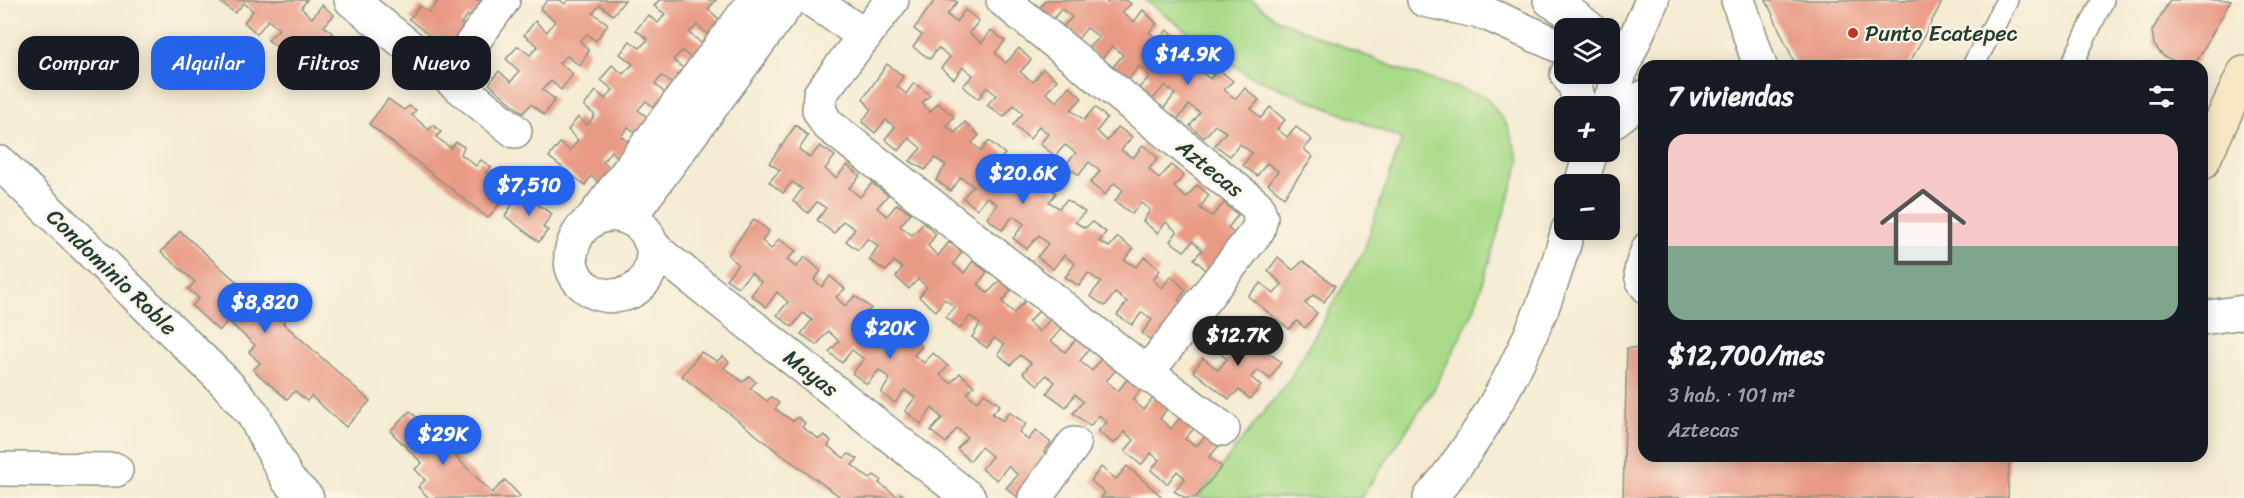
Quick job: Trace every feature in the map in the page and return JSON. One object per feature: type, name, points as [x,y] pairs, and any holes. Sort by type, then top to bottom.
[{"type":"main road","points":[[2208,139],[2244,73]]},
{"type":"street","points":[[351,0],[396,36]]},
{"type":"street","points":[[477,36],[503,0]]},
{"type":"street","points":[[590,222],[603,216],[616,215],[628,218],[644,230],[653,246],[654,261],[650,273],[641,285],[617,297],[590,291],[573,270],[571,256],[577,237],[755,0]]},
{"type":"street","points":[[628,218],[790,0]]},
{"type":"street","points":[[812,0],[865,36]]},
{"type":"street","points":[[892,0],[820,94],[819,110],[827,123],[1147,373],[1223,429]]},
{"type":"street","name":"Aztecas","points":[[1003,0],[1257,206],[1261,218],[1258,230],[1147,373]]},
{"type":"street","points":[[1424,0],[1485,13],[1552,43]]},
{"type":"street","points":[[1550,0],[1576,18]]},
{"type":"street","points":[[1611,96],[1621,68],[1652,0]]},
{"type":"street","points":[[1738,0],[1758,60]]},
{"type":"street","points":[[464,90],[515,131]]},
{"type":"street","points":[[1620,116],[1638,102]]},
{"type":"street","name":"Condominio Roble","points":[[0,163],[225,382],[253,414],[288,480],[307,498]]},
{"type":"street","points":[[1430,498],[1483,423],[1524,350],[1561,257],[1565,240]]},
{"type":"street","name":"Mayas","points":[[653,246],[969,498]]},
{"type":"street","points":[[2208,317],[2244,312]]},
{"type":"street","points":[[1035,498],[1074,444]]},
{"type":"street","points":[[0,469],[116,470]]},
{"type":"lane","points":[[1976,60],[2007,0]]},
{"type":"lane","points":[[2075,60],[2103,0]]},
{"type":"lane","points":[[1638,258],[1635,265],[1635,277],[1638,282]]},
{"type":"green space","points":[[1145,0],[1252,0],[1278,20],[1404,71],[1486,97],[1507,125],[1520,161],[1474,310],[1434,389],[1361,498],[1197,498],[1289,380],[1364,250],[1402,139],[1246,74]]},
{"type":"building","points":[[222,0],[307,0],[301,8],[312,18],[322,5],[334,15],[324,26],[336,36],[277,36],[277,47],[268,40],[279,29],[268,20],[257,34],[244,22],[253,11],[244,3],[235,13],[220,2]]},
{"type":"building","points":[[433,0],[480,0],[491,10],[480,23],[468,15],[461,23],[473,36],[430,36],[409,19],[420,6],[429,12],[437,3]]},
{"type":"building","points":[[548,0],[560,0],[565,4],[568,0],[625,0],[613,15],[600,5],[593,13],[608,24],[596,41],[587,34],[580,41],[589,51],[580,66],[567,56],[559,63],[573,74],[561,90],[551,81],[542,90],[555,99],[544,115],[531,104],[523,113],[491,86],[491,81],[499,71],[511,82],[519,71],[506,59],[518,46],[530,55],[538,46],[524,35],[535,21],[547,32],[555,21],[540,9]]},
{"type":"building","points":[[659,0],[716,0],[708,9],[721,21],[711,37],[697,25],[689,33],[705,46],[694,60],[682,51],[673,60],[687,71],[675,86],[662,76],[655,84],[669,97],[659,111],[646,101],[638,110],[652,121],[641,137],[628,127],[621,136],[634,146],[622,161],[611,151],[603,162],[614,172],[604,187],[591,176],[585,185],[549,157],[560,143],[570,151],[578,140],[568,130],[578,117],[587,125],[595,115],[584,106],[596,91],[605,99],[613,90],[601,80],[612,65],[623,74],[633,64],[620,54],[630,41],[640,48],[648,39],[636,30],[648,15],[658,23],[665,14],[654,6]]},
{"type":"building","points":[[935,0],[957,2],[947,15],[956,22],[965,10],[979,21],[969,33],[982,43],[991,30],[1005,41],[995,53],[1006,63],[1019,48],[1031,60],[1020,72],[1033,82],[1043,69],[1057,80],[1046,93],[1057,102],[1069,86],[1082,98],[1071,110],[1084,120],[1095,107],[1107,118],[1097,131],[1107,141],[1118,127],[1132,137],[1121,150],[1133,158],[1143,145],[1158,158],[1149,169],[1159,179],[1171,165],[1184,176],[1174,187],[1186,198],[1197,185],[1209,195],[1200,208],[1212,216],[1224,203],[1238,215],[1228,228],[1238,237],[1210,274],[1194,259],[1202,250],[1193,241],[1184,251],[1170,241],[1177,232],[1166,222],[1157,233],[1143,221],[1150,210],[1141,203],[1132,214],[1115,201],[1123,190],[1114,183],[1105,195],[1090,183],[1100,171],[1089,162],[1079,175],[1065,165],[1076,153],[1065,145],[1055,156],[1040,144],[1048,134],[1039,126],[1030,139],[1013,125],[1023,113],[1014,105],[1004,117],[987,105],[996,95],[987,87],[978,99],[963,86],[973,75],[963,67],[954,79],[941,68],[950,57],[938,48],[930,59],[913,47],[922,35],[914,29]]},
{"type":"building","points":[[1046,0],[1104,0],[1108,3],[1110,0],[1126,0],[1131,4],[1122,12],[1134,22],[1143,10],[1157,24],[1149,32],[1159,40],[1167,30],[1183,42],[1174,51],[1185,60],[1193,50],[1208,64],[1201,72],[1210,79],[1218,69],[1233,81],[1224,90],[1236,99],[1245,88],[1259,100],[1251,109],[1261,118],[1270,107],[1285,120],[1277,129],[1287,137],[1296,127],[1312,140],[1304,149],[1313,157],[1284,197],[1268,184],[1278,171],[1267,163],[1257,176],[1243,165],[1252,153],[1240,144],[1230,156],[1215,145],[1226,132],[1215,125],[1204,138],[1190,126],[1200,113],[1189,105],[1178,119],[1163,109],[1175,94],[1165,85],[1153,99],[1139,88],[1150,76],[1139,66],[1128,80],[1112,68],[1123,55],[1112,46],[1101,60],[1088,48],[1099,37],[1087,28],[1076,41],[1061,29],[1072,17],[1061,9],[1051,22],[1037,11]]},
{"type":"building","name":"Punto Ecatepec","points":[[1766,0],[1943,0],[1911,60],[1793,60]]},
{"type":"building","points":[[2170,0],[2231,0],[2197,60],[2172,60],[2163,56],[2154,45],[2152,31]]},
{"type":"building","points":[[887,64],[903,76],[897,86],[906,94],[914,83],[930,95],[922,103],[930,112],[938,103],[954,117],[946,126],[955,133],[965,122],[979,135],[972,143],[981,151],[989,141],[1005,154],[996,163],[1008,172],[1015,161],[1031,172],[1023,182],[1033,189],[1041,180],[1056,193],[1049,202],[1059,208],[1067,200],[1085,212],[1075,222],[1085,228],[1092,222],[1106,232],[1099,241],[1109,247],[1118,237],[1133,249],[1124,260],[1136,267],[1145,257],[1160,270],[1153,280],[1162,288],[1171,276],[1186,290],[1178,300],[1187,307],[1158,346],[1142,333],[1152,320],[1142,312],[1132,325],[1117,315],[1127,302],[1115,293],[1105,306],[1090,296],[1101,282],[1088,273],[1079,286],[1065,277],[1075,264],[1064,255],[1053,269],[1037,257],[1048,244],[1039,235],[1027,249],[1013,238],[1024,224],[1013,216],[1002,230],[987,218],[997,204],[987,197],[977,209],[963,198],[973,186],[961,177],[951,191],[936,180],[946,165],[935,158],[925,170],[910,161],[921,148],[909,138],[899,151],[885,139],[895,127],[886,120],[875,133],[862,122],[871,109],[863,99]]},
{"type":"building","points":[[388,99],[404,110],[409,106],[416,110],[412,115],[429,130],[433,125],[441,132],[436,137],[451,148],[456,142],[464,147],[461,154],[476,166],[481,160],[491,167],[485,173],[502,187],[507,181],[513,188],[488,218],[369,124]]},
{"type":"building","points":[[796,125],[808,136],[799,149],[810,158],[820,146],[835,156],[825,169],[836,178],[847,165],[860,176],[849,188],[860,197],[872,183],[888,195],[877,208],[887,216],[897,204],[911,213],[900,226],[912,235],[924,223],[936,234],[928,246],[938,256],[949,242],[962,252],[953,264],[964,273],[973,261],[987,272],[978,284],[988,293],[1000,280],[1011,290],[1002,302],[1014,313],[1026,300],[1039,311],[1028,322],[1040,332],[1050,319],[1062,328],[1051,341],[1065,352],[1077,338],[1089,349],[1080,361],[1092,371],[1103,356],[1117,369],[1106,381],[1118,391],[1129,377],[1142,388],[1133,400],[1144,410],[1155,395],[1168,407],[1160,419],[1171,429],[1181,416],[1196,426],[1185,439],[1196,446],[1206,436],[1218,447],[1209,457],[1222,467],[1195,498],[1185,498],[1174,491],[1185,478],[1177,471],[1167,484],[1151,470],[1159,460],[1151,453],[1141,465],[1125,451],[1134,440],[1124,432],[1114,444],[1098,431],[1107,422],[1099,415],[1090,426],[1073,413],[1083,402],[1075,394],[1066,407],[1047,393],[1055,382],[1046,375],[1038,385],[1023,373],[1031,363],[1020,355],[1011,365],[998,354],[1004,345],[994,338],[987,348],[972,337],[980,324],[970,316],[960,329],[946,317],[955,307],[944,299],[936,311],[919,297],[927,287],[918,279],[909,289],[896,277],[902,268],[894,261],[886,271],[869,260],[878,246],[868,238],[858,250],[846,241],[855,229],[843,221],[834,234],[817,220],[826,208],[817,202],[808,213],[793,201],[802,189],[792,182],[783,193],[769,182],[780,170],[769,163]]},
{"type":"building","points":[[520,193],[552,214],[543,228],[548,230],[539,242],[505,216]]},
{"type":"building","points":[[754,219],[769,231],[762,241],[771,249],[779,239],[796,251],[787,260],[796,267],[805,257],[821,271],[814,280],[822,287],[830,276],[845,289],[836,297],[845,306],[855,296],[871,308],[862,318],[872,326],[881,316],[897,330],[891,338],[899,344],[907,335],[922,346],[914,355],[924,363],[933,353],[948,366],[940,375],[951,383],[960,373],[974,386],[967,393],[977,402],[984,393],[1000,405],[992,414],[1003,421],[1009,412],[1026,424],[1019,432],[1028,440],[1036,430],[1051,443],[1044,452],[1052,460],[1023,498],[1019,498],[1006,488],[1018,475],[1008,466],[997,480],[982,469],[992,456],[981,447],[970,461],[957,449],[967,437],[957,428],[946,443],[931,431],[942,418],[932,408],[921,424],[905,411],[915,398],[905,390],[895,403],[881,393],[890,379],[879,370],[867,384],[852,373],[864,359],[852,350],[842,363],[829,352],[839,341],[828,331],[817,345],[801,334],[812,320],[803,313],[792,327],[777,315],[788,302],[777,292],[766,307],[751,295],[761,282],[751,273],[738,287],[726,279],[738,264],[728,255]]},
{"type":"building","points":[[180,231],[266,308],[278,296],[294,310],[283,323],[370,401],[346,427],[311,396],[307,401],[295,391],[287,399],[253,370],[260,363],[249,352],[255,345],[228,321],[219,331],[192,306],[199,298],[188,289],[195,282],[161,252]]},
{"type":"building","points":[[1278,257],[1293,270],[1303,261],[1335,286],[1324,302],[1313,295],[1305,303],[1317,313],[1305,328],[1297,321],[1289,329],[1248,296],[1261,283],[1274,294],[1282,284],[1268,271]]},
{"type":"building","points":[[1222,332],[1238,345],[1246,335],[1281,362],[1270,379],[1258,370],[1251,377],[1261,386],[1250,399],[1239,390],[1229,399],[1193,371],[1203,358],[1218,370],[1227,359],[1211,345]]},
{"type":"building","points":[[1627,348],[1638,348],[1638,462],[2009,462],[2008,498],[1623,498]]},
{"type":"building","points":[[701,352],[717,361],[723,356],[729,362],[724,368],[743,382],[749,376],[756,382],[750,388],[767,401],[771,397],[779,403],[775,409],[793,421],[798,417],[805,423],[802,427],[819,439],[824,435],[831,441],[828,446],[844,458],[849,454],[858,459],[852,465],[870,479],[874,475],[881,480],[879,483],[898,497],[901,493],[907,498],[842,498],[779,453],[682,376]]},
{"type":"building","points":[[410,411],[492,493],[505,480],[520,496],[518,498],[429,498],[418,487],[425,480],[415,469],[422,463],[390,431]]},
{"type":"building","points":[[1127,466],[1161,496],[1159,498],[1101,498],[1105,493],[1091,481],[1101,467],[1116,479]]},
{"type":"place","name":"Punto Ecatepec","points":[[1853,33]]}]
